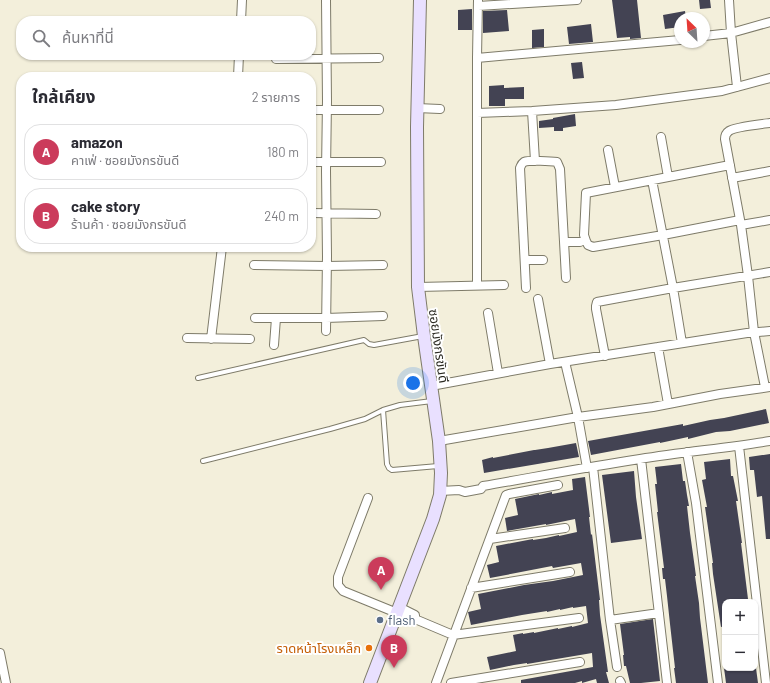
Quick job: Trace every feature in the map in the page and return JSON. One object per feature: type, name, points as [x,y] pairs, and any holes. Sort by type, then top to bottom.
[{"type":"street","points":[[241,16],[242,0]]},
{"type":"street","points":[[326,0],[326,331]]},
{"type":"street","name":"ซอยมังกรขันดี","points":[[370,683],[433,519],[440,496],[441,465],[418,287],[418,108],[420,0]]},
{"type":"street","points":[[477,285],[476,58],[478,3],[577,0]]},
{"type":"street","points":[[729,0],[737,87]]},
{"type":"street","points":[[710,35],[731,33],[770,22]]},
{"type":"street","points":[[476,58],[674,41]]},
{"type":"street","points":[[316,59],[379,58]]},
{"type":"street","points":[[238,72],[239,60]]},
{"type":"street","points":[[477,113],[616,105],[722,91],[770,78]]},
{"type":"street","points":[[418,108],[440,109]]},
{"type":"street","points":[[316,110],[378,110]]},
{"type":"street","points":[[532,111],[535,161]]},
{"type":"street","points":[[438,440],[578,417],[653,407],[720,394],[768,387],[754,332],[748,276],[725,135],[733,129],[770,123]]},
{"type":"street","points":[[660,137],[668,177]]},
{"type":"street","points":[[608,150],[615,187]]},
{"type":"street","points":[[316,162],[380,162]]},
{"type":"street","points":[[526,288],[520,168],[524,162],[557,162],[560,169],[566,278]]},
{"type":"street","points":[[730,165],[586,193],[584,235],[588,245],[593,247],[740,222],[770,220]]},
{"type":"street","points":[[732,178],[770,171]]},
{"type":"street","points":[[652,180],[682,343]]},
{"type":"street","points":[[316,213],[376,214]]},
{"type":"street","points":[[564,242],[580,242]]},
{"type":"street","points":[[211,339],[221,252]]},
{"type":"street","points":[[525,260],[543,260]]},
{"type":"street","points":[[254,265],[383,265]]},
{"type":"street","points":[[605,356],[596,310],[597,302],[770,272]]},
{"type":"street","points":[[418,287],[504,285]]},
{"type":"street","points":[[538,299],[550,364]]},
{"type":"street","points":[[488,313],[498,373]]},
{"type":"street","points":[[255,318],[383,316]]},
{"type":"street","points":[[274,345],[276,318]]},
{"type":"street","points":[[431,386],[550,364],[754,332],[770,331]]},
{"type":"street","points":[[187,338],[250,339]]},
{"type":"street","points":[[658,347],[668,404]]},
{"type":"street","points":[[565,362],[590,467],[617,668]]},
{"type":"street","points":[[440,491],[459,490],[465,492],[481,489],[483,486],[590,467],[770,441]]},
{"type":"street","points":[[739,446],[766,683]]},
{"type":"street","points":[[688,452],[696,503],[718,683]]},
{"type":"street","points":[[641,459],[667,683]]},
{"type":"street","points":[[436,683],[506,495],[558,486]]},
{"type":"street","points":[[368,498],[338,577],[338,585],[343,591],[415,615],[415,619],[453,635],[579,618]]},
{"type":"street","points":[[490,539],[565,528]]},
{"type":"street","points":[[471,588],[570,572]]},
{"type":"street","points":[[610,620],[659,613]]},
{"type":"street","points":[[0,653],[6,683]]},
{"type":"street","points":[[451,683],[580,662]]},
{"type":"lane","points":[[198,378],[364,340],[369,344],[374,345],[424,336]]},
{"type":"lane","points":[[203,461],[330,429],[365,419],[382,410],[400,405],[432,401]]},
{"type":"lane","points":[[382,410],[387,464],[389,468],[392,470],[441,465]]},
{"type":"building","points":[[612,0],[637,0],[641,38],[617,38]]},
{"type":"building","points":[[699,0],[710,0],[711,8],[700,9]]},
{"type":"building","points":[[472,9],[472,30],[458,30],[458,10]]},
{"type":"building","points":[[507,10],[509,31],[483,33],[483,11]]},
{"type":"building","points":[[674,13],[674,28],[665,29],[663,15]]},
{"type":"building","points":[[591,24],[593,42],[569,44],[567,27]]},
{"type":"building","points":[[544,29],[544,47],[532,48],[532,30]]},
{"type":"building","points":[[582,62],[584,78],[573,79],[571,63]]},
{"type":"building","points":[[504,85],[504,88],[524,87],[524,99],[505,99],[505,106],[489,106],[489,86]]},
{"type":"building","points":[[575,114],[576,126],[563,128],[563,131],[554,131],[554,127],[539,128],[539,121]]},
{"type":"building","points":[[766,409],[769,423],[730,431],[716,432],[688,439],[688,437],[591,455],[588,441],[683,424],[683,426]]},
{"type":"building","points":[[576,443],[579,457],[484,473],[482,460]]},
{"type":"building","points":[[770,454],[770,539],[766,539],[762,496],[757,497],[754,470],[750,470],[749,457]]},
{"type":"building","points":[[730,459],[731,476],[733,476],[738,501],[736,501],[748,599],[722,599],[721,627],[705,507],[707,507],[702,480],[706,479],[704,462]]},
{"type":"building","points":[[681,464],[683,481],[685,481],[689,506],[687,506],[708,683],[676,683],[665,579],[663,579],[662,568],[664,568],[657,512],[655,484],[657,484],[655,467]]},
{"type":"building","points":[[634,471],[642,539],[611,543],[602,475]]},
{"type":"building","points":[[585,477],[600,600],[600,615],[608,672],[606,672],[609,683],[597,683],[596,679],[582,683],[582,681],[575,683],[521,683],[521,680],[593,667],[592,653],[490,670],[487,657],[516,651],[513,635],[572,627],[588,623],[586,606],[522,615],[471,625],[468,612],[481,609],[478,594],[583,575],[581,563],[553,568],[552,566],[490,578],[487,565],[499,562],[496,546],[577,532],[575,519],[507,531],[505,518],[518,515],[515,499],[539,494],[552,492],[552,494],[573,490],[572,479]]},
{"type":"building","points":[[653,619],[660,681],[630,683],[626,666],[624,666],[620,624]]},
{"type":"building","points":[[724,671],[756,671],[758,683],[726,683]]},
{"type":"place","name":"amazon","points":[[381,590]]},
{"type":"place","name":"flash","points":[[380,620]]},
{"type":"place","name":"ราดหน้าโรงเหล็ก","points":[[369,648]]},
{"type":"place","name":"cake story","points":[[394,668]]}]
